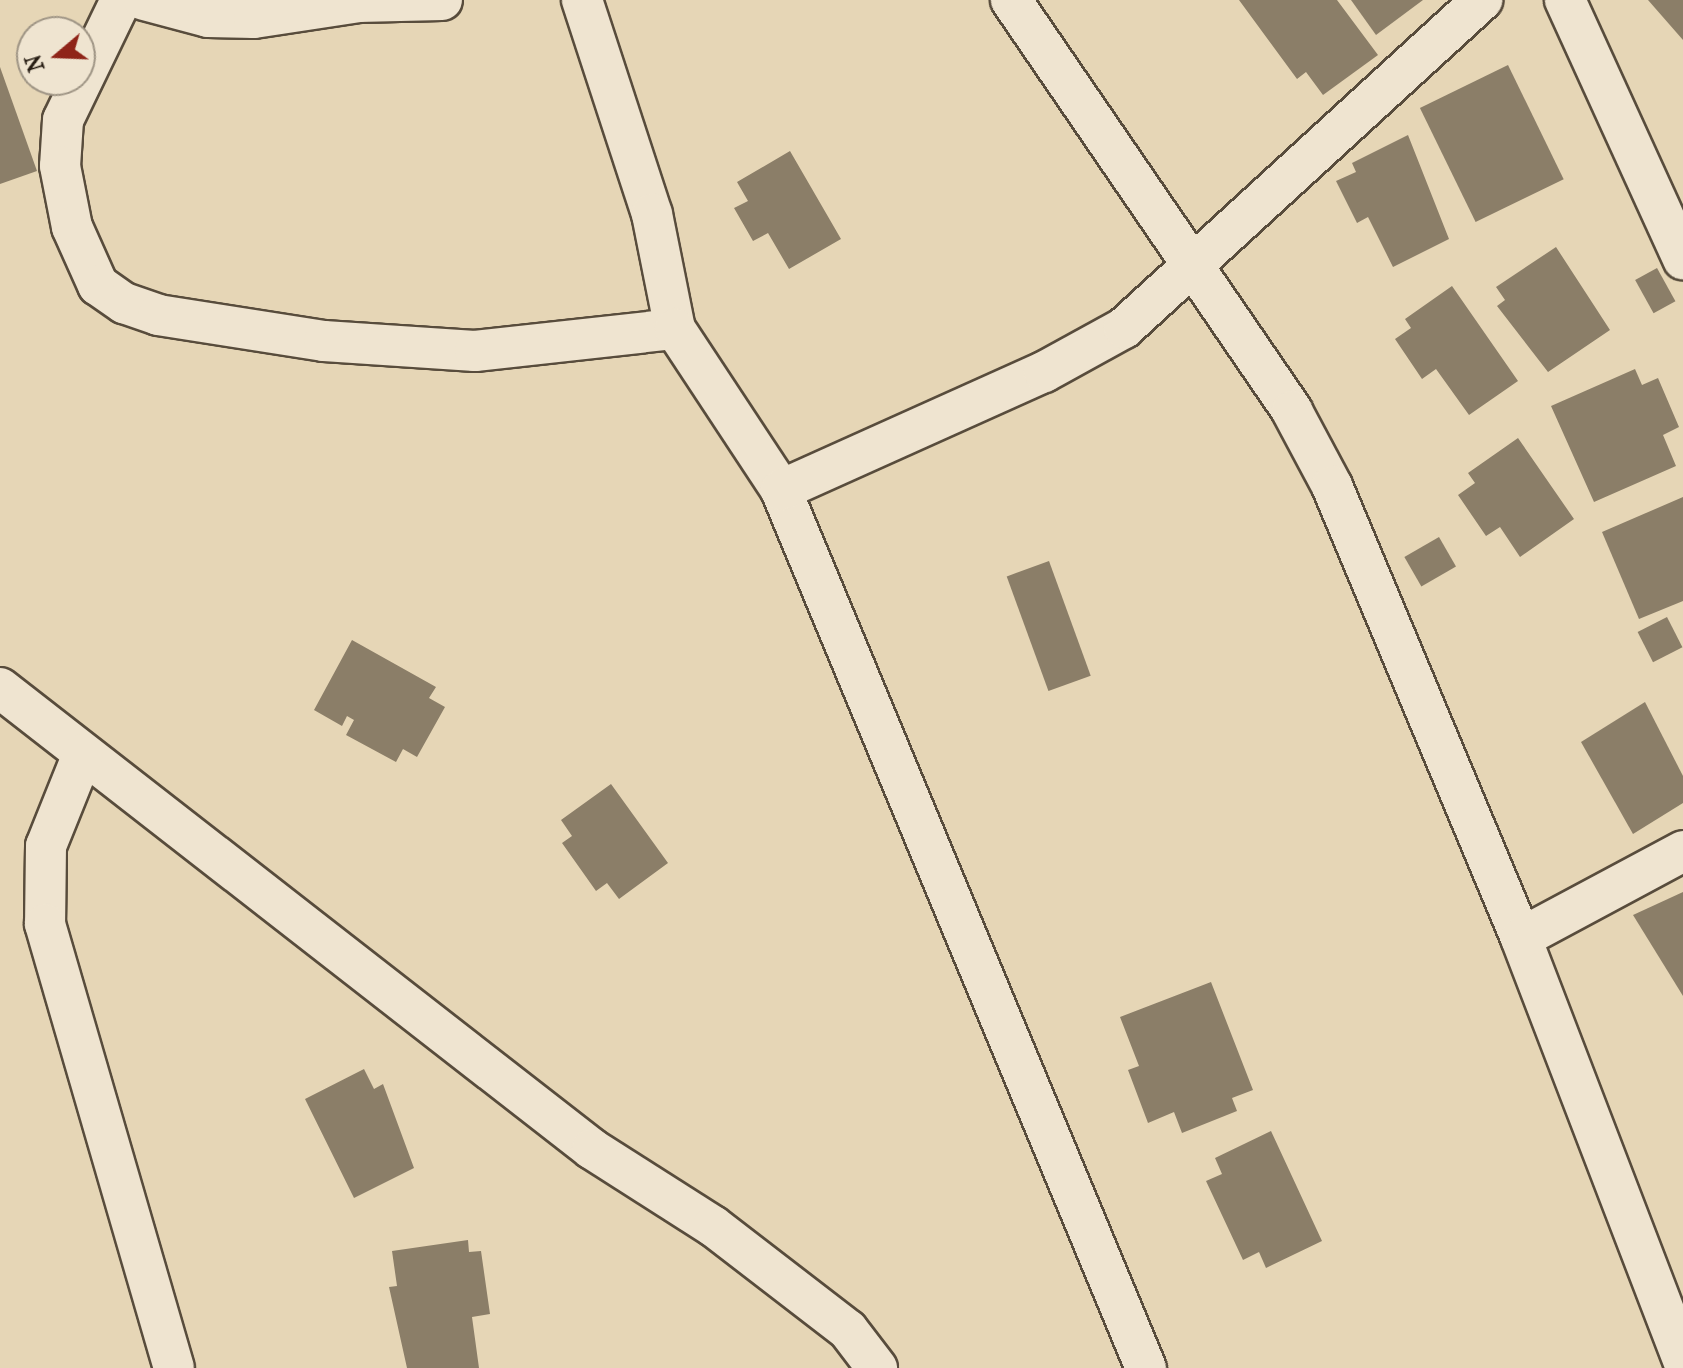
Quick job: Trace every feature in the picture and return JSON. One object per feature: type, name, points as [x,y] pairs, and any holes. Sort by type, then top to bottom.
[{"type":"street","points":[[121,0],[63,120],[60,166],[72,227],[98,285],[124,303],[158,315],[324,341],[475,351],[675,329]]},
{"type":"street","points":[[144,0],[208,17],[254,18],[358,2],[442,0]]},
{"type":"street","points":[[582,0],[652,214],[675,329],[781,490],[1146,1368]]},
{"type":"street","points":[[1011,0],[1192,272],[1292,411],[1332,486],[1521,938],[1677,1359]]},
{"type":"street","points":[[781,490],[1044,372],[1124,328],[1192,272],[1482,0]]},
{"type":"street","points":[[1565,0],[1683,259]]},
{"type":"street","points":[[0,688],[592,1149],[713,1226],[848,1330],[877,1368]]},
{"type":"street","points":[[83,754],[46,846],[45,924],[174,1368]]},
{"type":"street","points":[[1521,938],[1683,851]]},
{"type":"building","points":[[1239,0],[1337,0],[1378,55],[1323,95],[1306,72],[1297,79]]},
{"type":"building","points":[[1351,0],[1423,0],[1376,35]]},
{"type":"building","points":[[1648,0],[1683,0],[1683,40]]},
{"type":"building","points":[[1508,65],[1564,179],[1476,222],[1420,108]]},
{"type":"building","points":[[0,67],[37,171],[0,184]]},
{"type":"building","points":[[1408,135],[1449,239],[1393,267],[1368,217],[1357,223],[1336,181],[1356,172],[1352,163]]},
{"type":"building","points":[[790,151],[841,239],[789,269],[768,233],[753,241],[734,208],[748,201],[737,182]]},
{"type":"building","points":[[1556,247],[1610,330],[1548,372],[1497,306],[1505,300],[1496,287]]},
{"type":"building","points":[[1657,268],[1675,301],[1654,313],[1635,280]]},
{"type":"building","points":[[1452,286],[1518,381],[1469,415],[1436,369],[1422,379],[1395,339],[1411,328],[1405,319]]},
{"type":"building","points":[[1635,369],[1642,385],[1658,378],[1679,427],[1663,435],[1676,466],[1594,502],[1551,406]]},
{"type":"building","points":[[1518,438],[1574,519],[1520,557],[1500,527],[1486,536],[1458,495],[1475,483],[1468,473]]},
{"type":"building","points":[[1683,497],[1683,601],[1639,619],[1602,532]]},
{"type":"building","points":[[1439,537],[1456,566],[1421,586],[1404,557]]},
{"type":"building","points":[[1049,561],[1091,676],[1048,691],[1007,576]]},
{"type":"building","points":[[1667,617],[1682,647],[1653,662],[1638,632]]},
{"type":"building","points":[[352,640],[436,687],[429,698],[445,707],[417,757],[403,749],[396,762],[346,735],[354,720],[347,716],[342,726],[314,710]]},
{"type":"building","points":[[1645,702],[1683,776],[1683,803],[1633,834],[1581,742]]},
{"type":"building","points":[[611,784],[668,863],[619,899],[607,883],[596,891],[562,843],[572,836],[561,820]]},
{"type":"building","points":[[1683,892],[1683,996],[1633,915]]},
{"type":"building","points":[[1211,982],[1253,1090],[1232,1098],[1237,1111],[1182,1133],[1174,1112],[1148,1123],[1128,1070],[1139,1066],[1120,1017]]},
{"type":"building","points":[[364,1069],[374,1089],[383,1084],[414,1168],[354,1198],[305,1099]]},
{"type":"building","points":[[1271,1131],[1322,1241],[1266,1268],[1259,1252],[1243,1260],[1206,1181],[1222,1174],[1215,1158]]},
{"type":"building","points":[[468,1240],[469,1252],[481,1251],[490,1314],[472,1317],[479,1368],[407,1368],[389,1287],[397,1286],[392,1251]]}]
